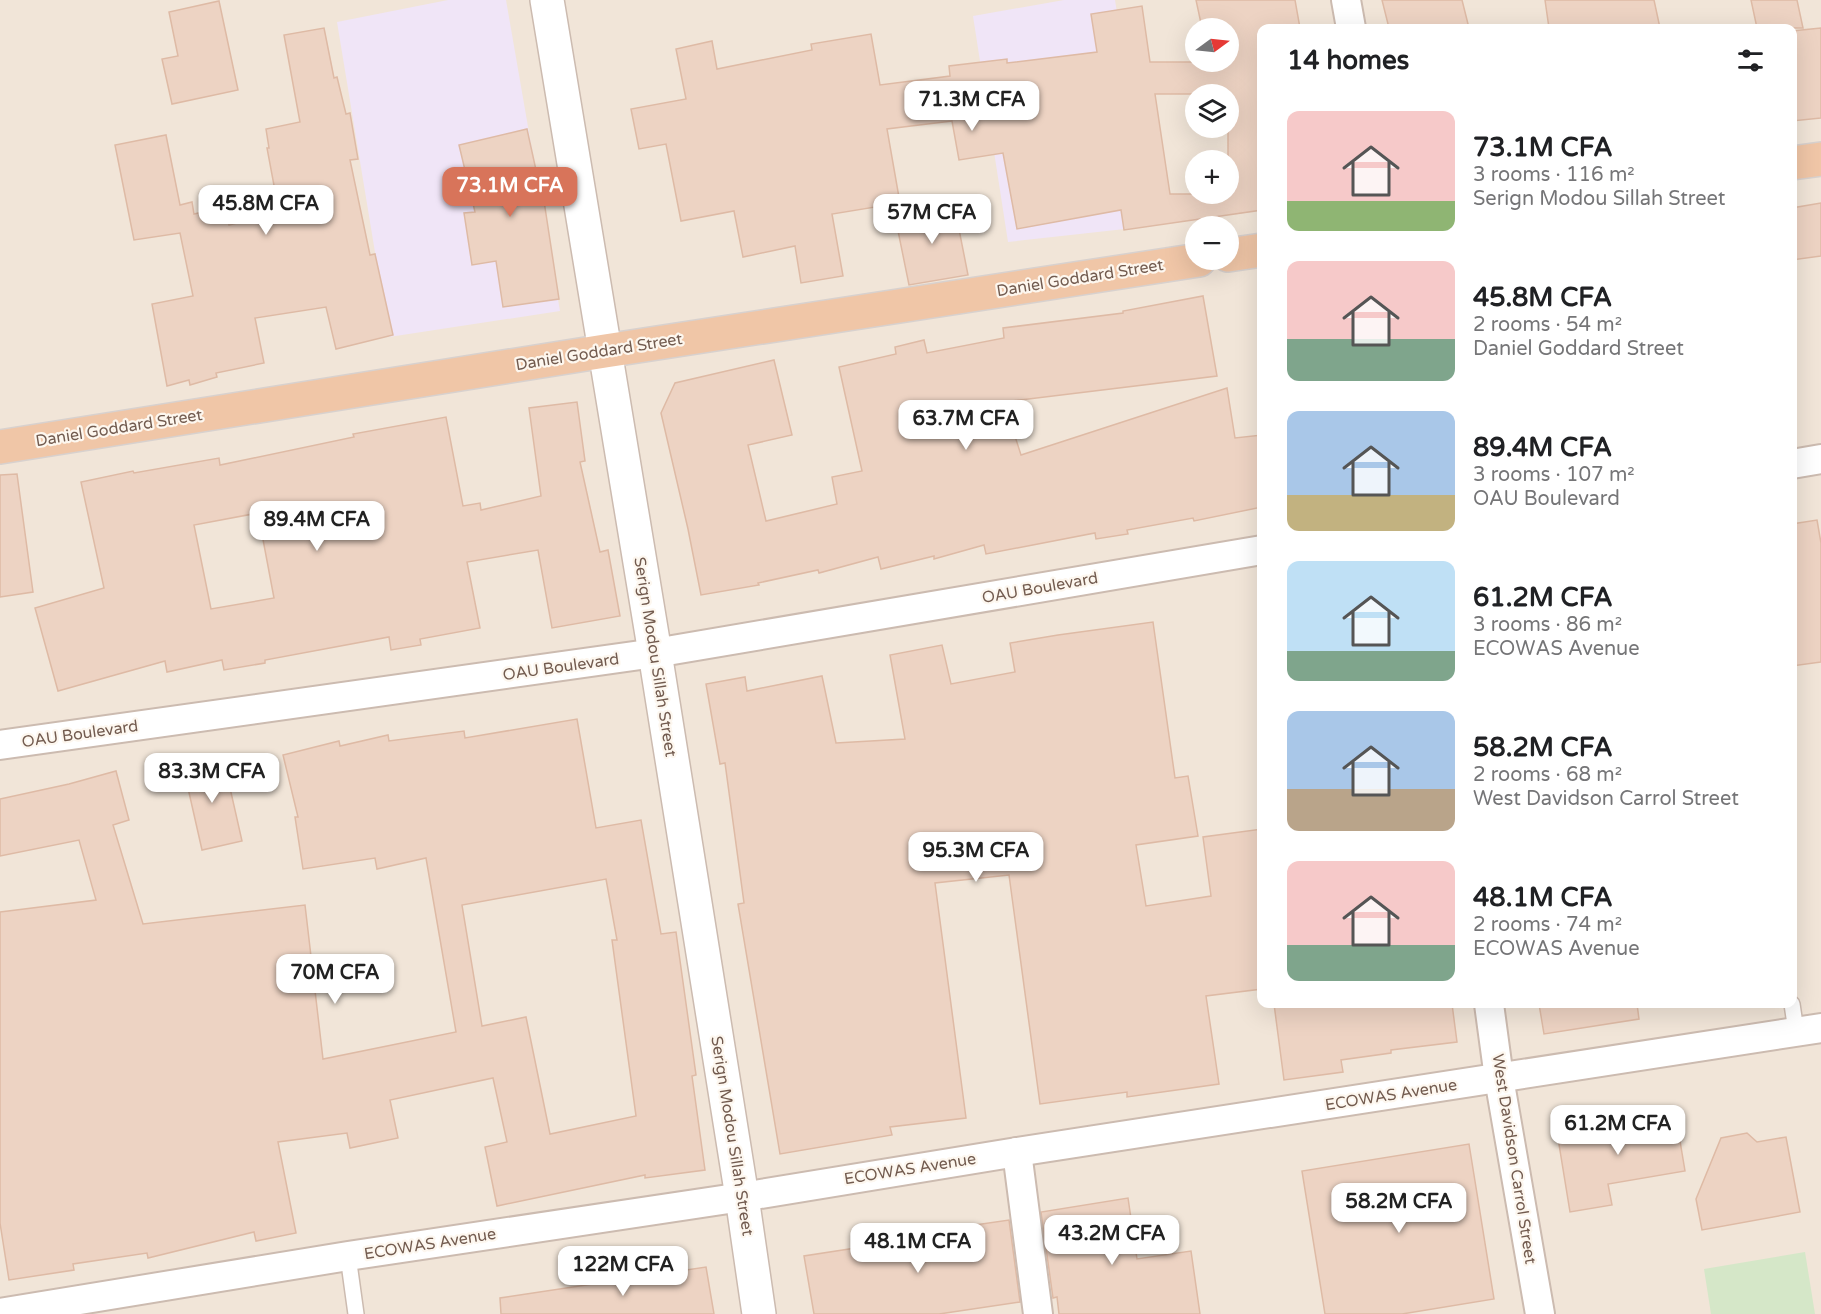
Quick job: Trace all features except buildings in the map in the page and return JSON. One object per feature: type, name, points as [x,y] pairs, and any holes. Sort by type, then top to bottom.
[{"type":"highway","points":[[1797,162],[1821,159]]},
{"type":"highway","points":[[1239,253],[1257,251]]},
{"type":"highway","name":"Daniel Goddard Street","points":[[0,447],[1185,262]]},
{"type":"street","name":"Serign Modou Sillah Street","points":[[547,0],[655,654],[759,1314]]},
{"type":"street","points":[[1346,0],[1350,24]]},
{"type":"street","points":[[1797,463],[1821,459]]},
{"type":"street","name":"OAU Boulevard","points":[[0,745],[655,654],[1257,551]]},
{"type":"street","name":"West Davidson Carrol Street","points":[[1490,1008],[1499,1078],[1539,1314]]},
{"type":"street","name":"ECOWAS Avenue","points":[[0,1313],[348,1256],[742,1197],[1017,1152],[1809,1030]]},
{"type":"street","points":[[1017,1152],[1038,1314]]},
{"type":"lane","points":[[1795,1008],[1809,1030]]},
{"type":"lane","points":[[348,1256],[356,1314]]},
{"type":"shaded area","points":[[0,0],[1821,0],[1821,1314],[0,1314]]},
{"type":"shaded area","points":[[448,0],[506,0],[560,311],[389,337],[337,22]]},
{"type":"shaded area","points":[[1064,0],[1115,0],[1152,226],[1008,242],[973,16]]},
{"type":"green space","points":[[1805,1252],[1815,1314],[1711,1314],[1704,1269]]}]
